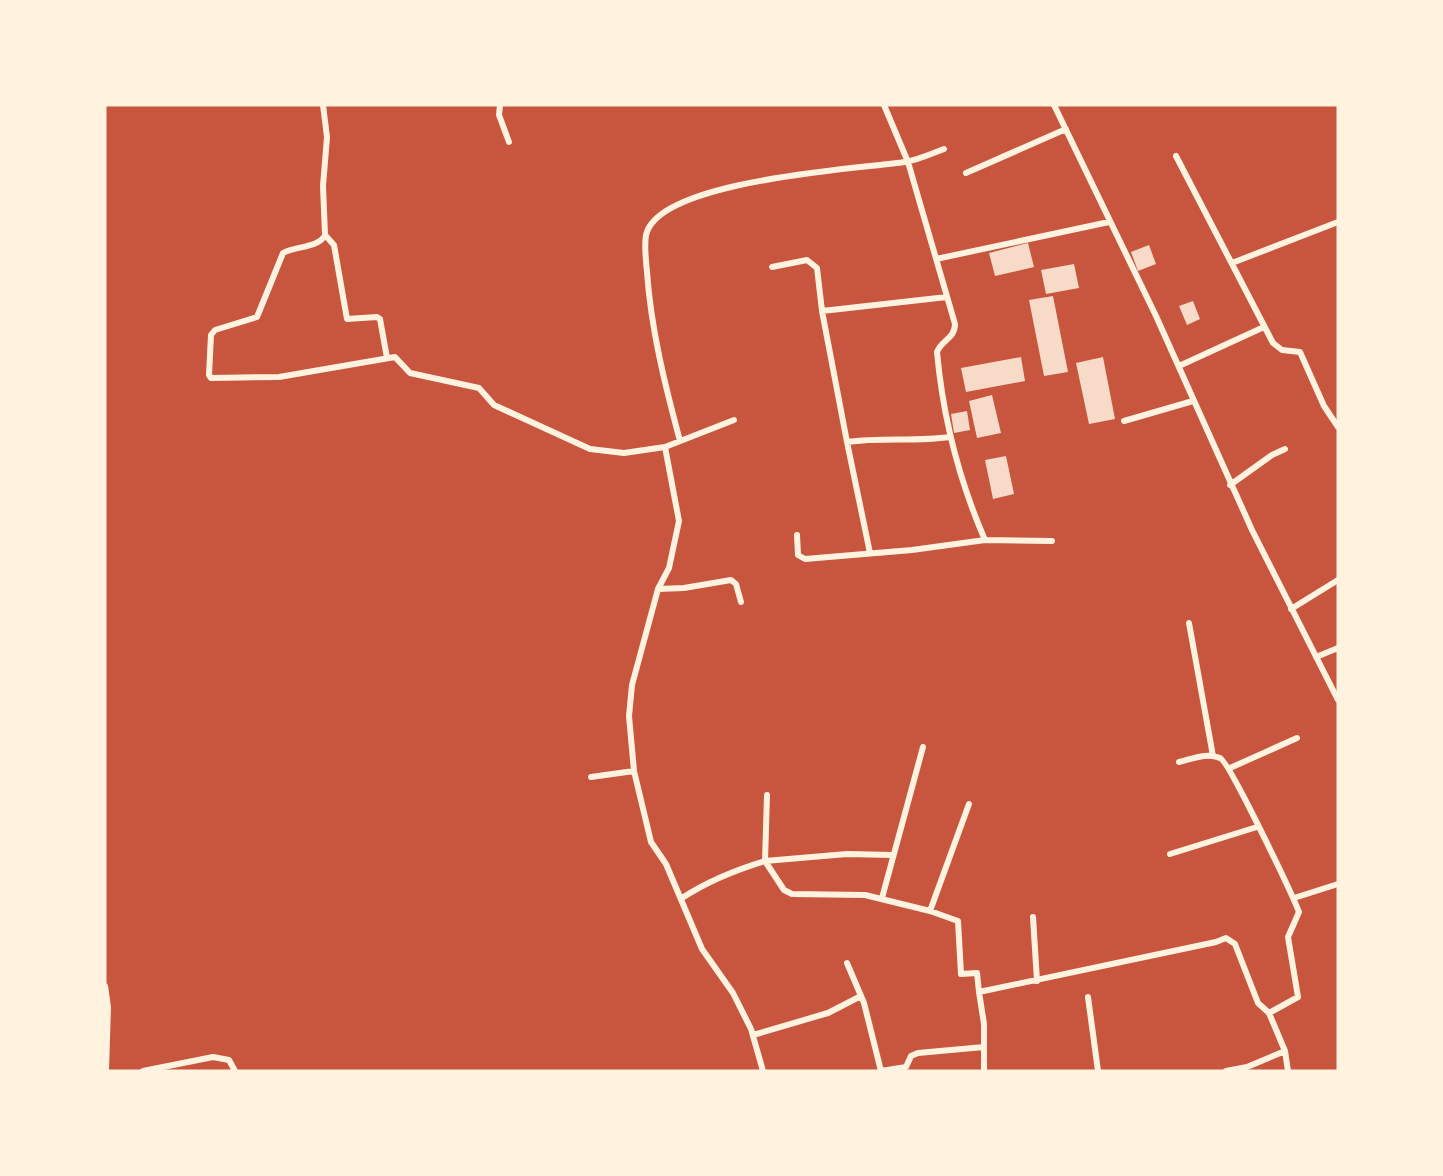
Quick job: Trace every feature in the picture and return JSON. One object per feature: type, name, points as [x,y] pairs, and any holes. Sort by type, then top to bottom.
[{"type":"street","points":[[323,105],[327,137],[323,186],[325,235],[334,245],[346,319],[377,317],[380,319],[387,358]]},
{"type":"street","points":[[500,105],[499,116],[509,142]]},
{"type":"street","points":[[884,105],[908,162],[955,331],[937,352],[950,437],[962,483],[985,540]]},
{"type":"street","points":[[1054,105],[1179,366],[1230,485],[1338,699]]},
{"type":"street","points":[[966,174],[1066,129]]},
{"type":"street","points":[[680,441],[668,397],[649,301],[645,248],[651,224],[666,211],[708,195],[774,178],[908,162],[944,149]]},
{"type":"street","points":[[1176,156],[1264,327],[1278,348],[1294,350],[1302,354],[1324,406],[1338,427]]},
{"type":"street","points":[[936,259],[1109,222]]},
{"type":"street","points":[[1232,262],[1338,222]]},
{"type":"street","points":[[325,235],[318,243],[296,247],[283,253],[257,317],[215,330],[211,335],[209,375],[211,378],[279,377],[395,357],[410,373],[479,388],[494,405],[590,449],[624,453],[665,447],[734,420]]},
{"type":"street","points":[[772,267],[802,260],[812,262],[820,275],[822,311],[870,553]]},
{"type":"street","points":[[822,311],[947,297]]},
{"type":"street","points":[[1179,366],[1264,327]]},
{"type":"street","points":[[1124,421],[1193,402]]},
{"type":"street","points":[[847,442],[880,438],[922,441],[950,437]]},
{"type":"street","points":[[665,447],[679,520],[669,568],[658,589],[632,685],[629,716],[634,771],[651,842],[663,857],[702,949],[733,993],[753,1035],[764,1071]]},
{"type":"street","points":[[1230,485],[1272,455],[1285,449]]},
{"type":"street","points":[[797,535],[798,555],[802,558],[985,540],[1052,541]]},
{"type":"street","points":[[658,589],[684,588],[731,580],[736,585],[741,602]]},
{"type":"street","points":[[1291,609],[1338,580]]},
{"type":"street","points":[[1189,623],[1213,756]]},
{"type":"street","points":[[1316,657],[1338,648]]},
{"type":"street","points":[[1230,768],[1297,738]]},
{"type":"street","points":[[882,898],[924,747]]},
{"type":"street","points":[[1179,762],[1213,756],[1222,758],[1230,768],[1257,827],[1281,869],[1294,898],[1300,916],[1288,937],[1298,997],[1269,1013]]},
{"type":"street","points":[[591,777],[634,771]]},
{"type":"street","points":[[767,795],[765,861],[784,890],[792,894],[882,898],[958,921],[961,974],[977,973],[984,1024],[984,1071]]},
{"type":"street","points":[[930,911],[969,804]]},
{"type":"street","points":[[1170,854],[1257,827]]},
{"type":"street","points":[[682,898],[700,886],[736,870],[765,861],[847,854],[893,855]]},
{"type":"street","points":[[1294,898],[1338,884]]},
{"type":"street","points":[[1033,917],[1036,981]]},
{"type":"street","points":[[980,992],[1226,938],[1234,944],[1258,1003],[1269,1013],[1285,1051],[1288,1071]]},
{"type":"street","points":[[847,963],[861,996],[881,1071],[906,1067],[912,1056],[918,1053],[984,1047]]},
{"type":"street","points":[[105,986],[108,1006],[106,1071]]},
{"type":"street","points":[[753,1035],[828,1013],[861,996]]},
{"type":"street","points":[[1088,997],[1098,1071]]},
{"type":"street","points":[[1226,1071],[1249,1069],[1285,1051]]},
{"type":"street","points":[[143,1071],[213,1057],[229,1060],[236,1071]]},
{"type":"building","points":[[1028,243],[1034,267],[995,276],[989,253]]},
{"type":"building","points":[[1149,245],[1156,264],[1138,271],[1131,252]]},
{"type":"building","points":[[1074,264],[1079,288],[1046,294],[1041,270]]},
{"type":"building","points":[[1053,296],[1068,372],[1044,376],[1029,300]]},
{"type":"building","points":[[1193,301],[1200,319],[1187,325],[1179,306]]},
{"type":"building","points":[[1021,357],[1025,381],[966,392],[961,368]]},
{"type":"building","points":[[1103,357],[1115,419],[1089,424],[1076,363]]},
{"type":"building","points":[[992,395],[1001,433],[977,438],[969,401]]},
{"type":"building","points":[[967,411],[970,430],[954,433],[951,414]]},
{"type":"building","points":[[1006,456],[1014,494],[993,499],[985,460]]}]
